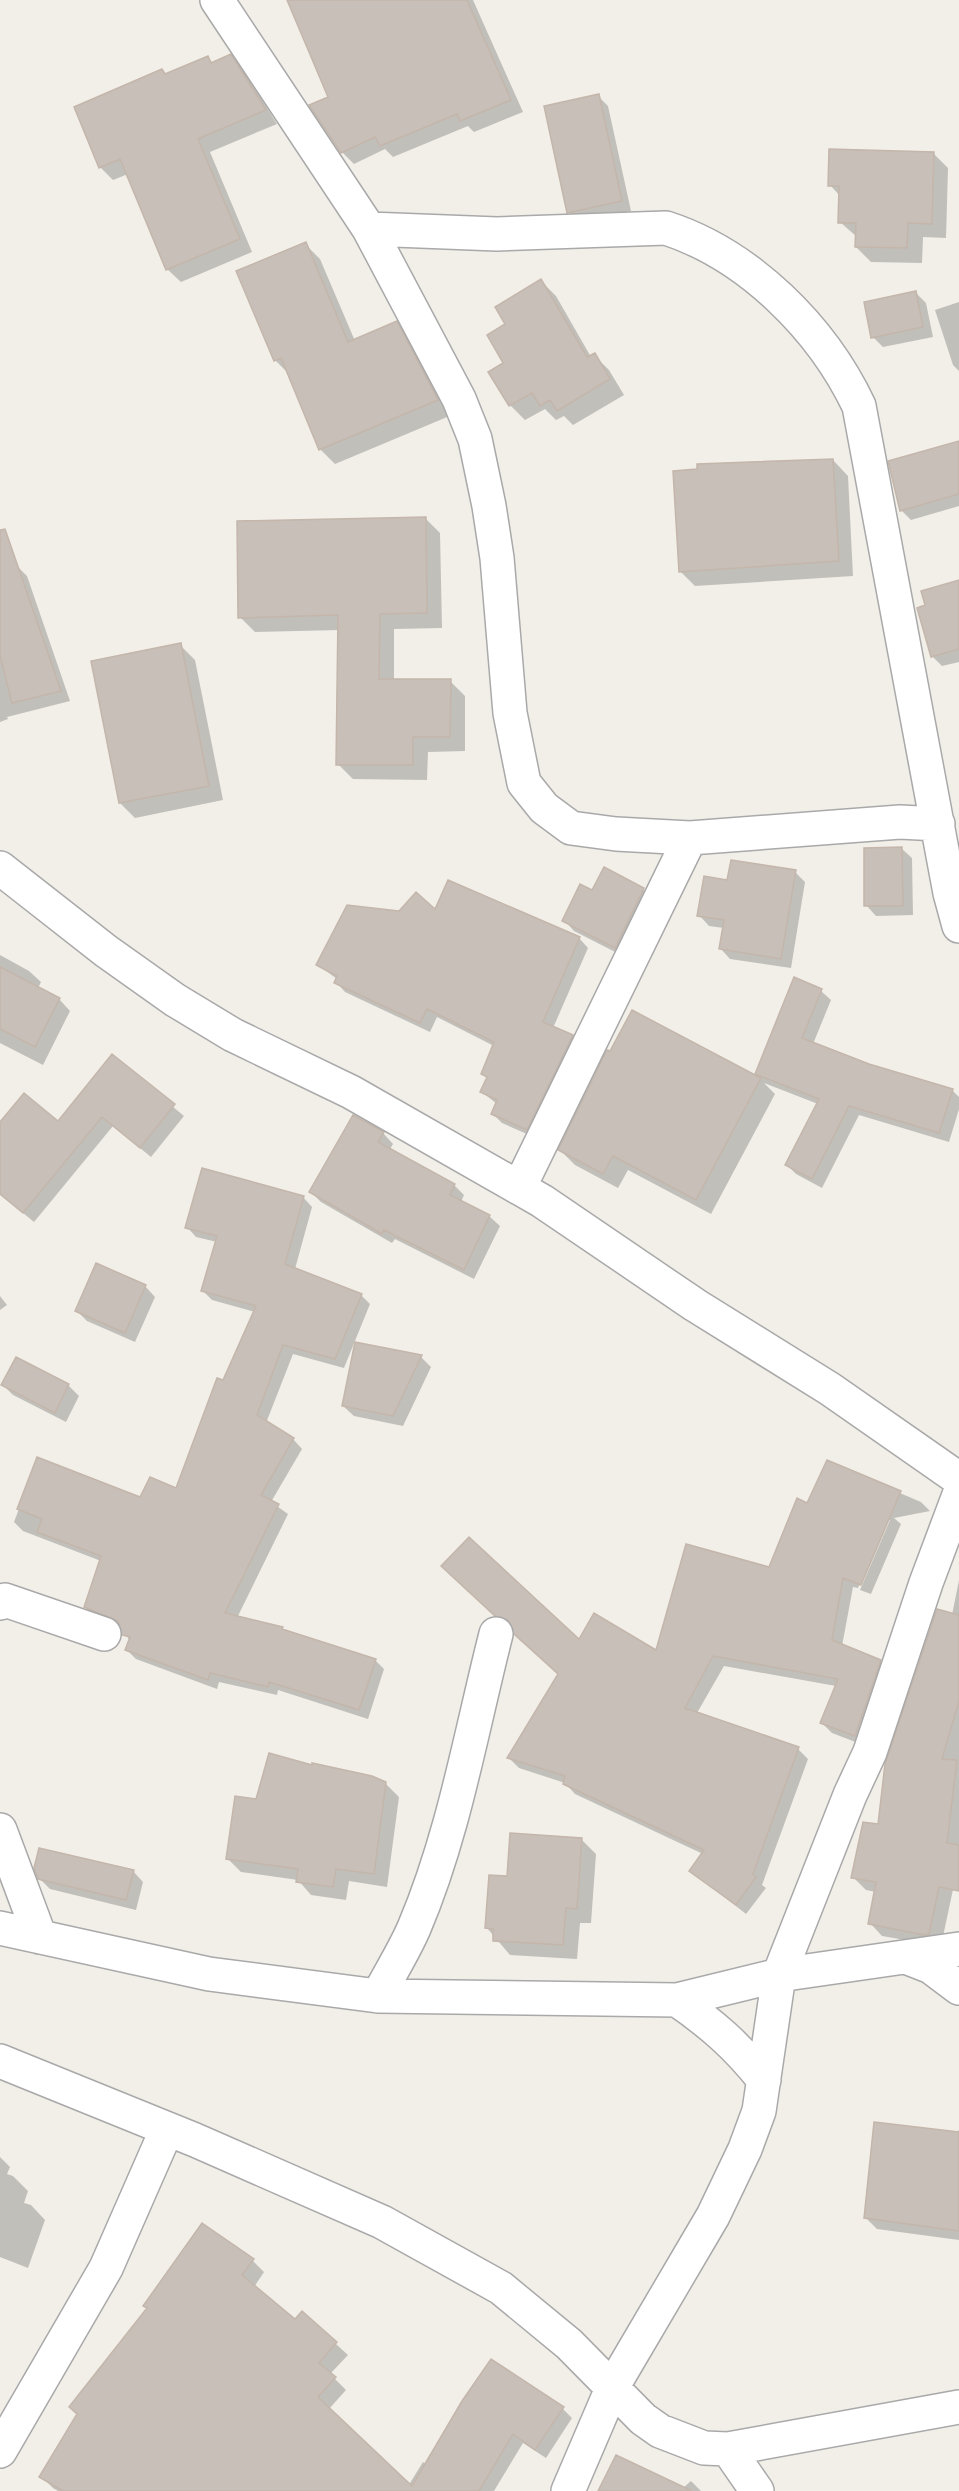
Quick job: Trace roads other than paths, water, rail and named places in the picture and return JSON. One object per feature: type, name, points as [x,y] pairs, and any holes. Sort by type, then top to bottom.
[{"type":"street","points":[[217,0],[369,229],[459,399],[475,439],[497,558],[510,712],[524,783],[544,808],[571,828],[616,834],[690,838],[900,822],[938,824]]},
{"type":"street","points":[[369,229],[497,234],[666,228],[689,236],[734,259],[782,301],[843,373],[859,406],[959,926]]},
{"type":"street","points":[[519,1188],[690,838]]},
{"type":"street","points":[[0,868],[106,951],[175,1000],[233,1035],[351,1092],[519,1188],[695,1305],[830,1389],[959,1479]]},
{"type":"street","points":[[568,2491],[613,2386],[713,2216],[745,2149],[759,2111],[779,1976],[850,1795],[870,1752],[926,1583],[959,1495]]},
{"type":"street","points":[[0,1603],[5,1600],[104,1634]]},
{"type":"street","points":[[378,1996],[414,1928],[439,1856],[462,1776],[496,1634]]},
{"type":"street","points":[[0,1830],[40,1937]]},
{"type":"street","points":[[0,1928],[209,1974],[378,1996],[677,2000],[779,1976],[959,1949]]},
{"type":"street","points":[[908,1958],[931,1967],[959,1988]]},
{"type":"street","points":[[677,2000],[715,2026],[740,2049],[764,2080]]},
{"type":"street","points":[[0,2061],[167,2128],[382,2222],[501,2288],[569,2344],[613,2386],[643,2419],[660,2431],[704,2448],[728,2449],[959,2407]]},
{"type":"street","points":[[0,2451],[106,2268],[167,2128]]},
{"type":"street","points":[[728,2449],[757,2491]]}]
